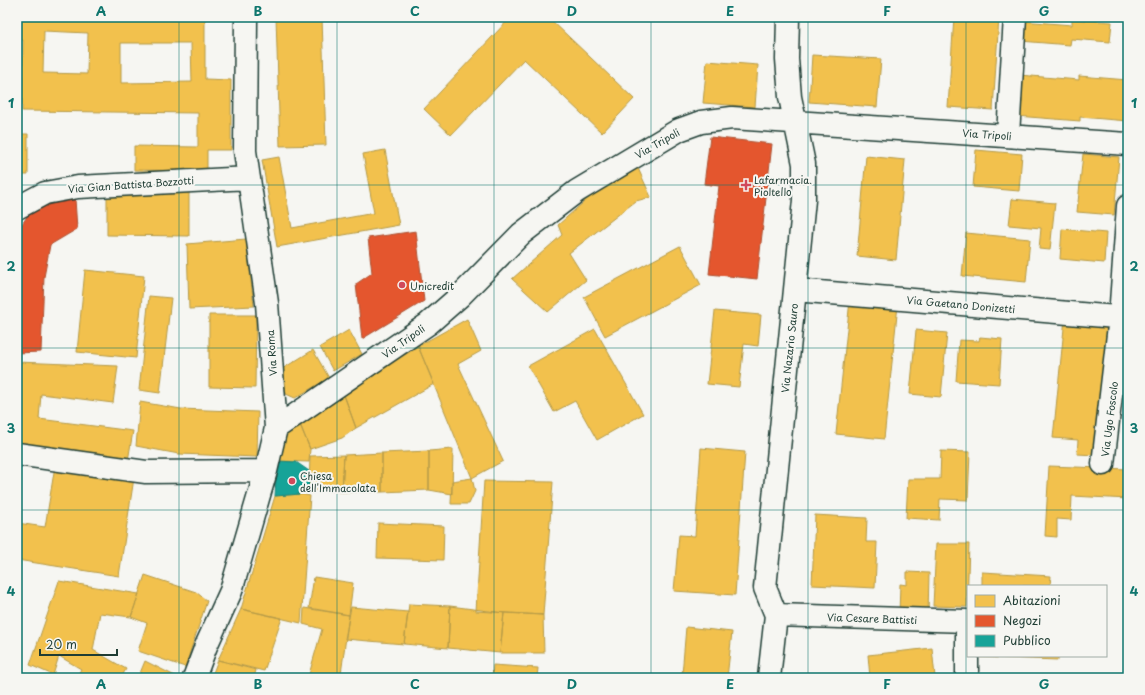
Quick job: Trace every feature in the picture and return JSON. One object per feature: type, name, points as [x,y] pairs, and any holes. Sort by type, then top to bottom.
[{"type":"street","name":"Via Roma","points":[[194,678],[206,646],[231,591],[266,471],[276,428],[268,303],[245,151],[246,17]]},
{"type":"street","name":"Via Nazario Sauro","points":[[769,678],[776,615],[765,588],[804,200],[804,164],[790,97],[787,59],[788,17]]},
{"type":"street","points":[[1008,135],[1015,17]]},
{"type":"street","name":"Via Tripoli","points":[[276,428],[428,324],[460,296],[521,234],[549,211],[577,191],[671,134],[701,122],[724,118],[794,121],[1128,144]]},
{"type":"street","name":"Via Gian Battista Bozzotti","points":[[17,208],[45,193],[78,187],[249,178]]},
{"type":"street","name":"Via Ugo Foscolo","points":[[1103,464],[1124,317],[1128,206]]},
{"type":"street","name":"Via Gaetano Donizetti","points":[[795,290],[1124,317]]},
{"type":"street","points":[[17,454],[146,472],[266,471]]},
{"type":"street","name":"Via Cesare Battisti","points":[[776,615],[967,622]]},
{"type":"street","name":"Via Cesare Battisti","points":[[966,678],[967,650]]},
{"type":"building: Abitazioni","points":[[17,17],[205,17],[205,79],[231,80],[231,150],[207,150],[207,171],[134,170],[134,146],[198,147],[198,113],[22,111],[23,40],[17,40]],"holes":[[[44,31],[88,33],[87,74],[43,73]],[[121,43],[191,43],[192,82],[121,83]]]},
{"type":"building: Abitazioni","points":[[276,17],[322,17],[326,145],[280,146]]},
{"type":"building: Abitazioni","points":[[511,17],[548,17],[634,99],[602,133],[524,59],[451,135],[424,109]]},
{"type":"building: Abitazioni","points":[[954,17],[999,17],[993,110],[948,107]]},
{"type":"building: Abitazioni","points":[[1072,19],[1112,22],[1110,42],[1071,39],[1070,45],[1020,41],[1022,21],[1072,25]]},
{"type":"building: Abitazioni","points":[[812,55],[881,59],[877,107],[809,102]]},
{"type":"building: Abitazioni","points":[[707,61],[758,65],[755,107],[703,103]]},
{"type":"building: Abitazioni","points":[[1019,75],[1079,80],[1079,76],[1128,80],[1128,121],[1080,117],[1080,121],[1016,116]]},
{"type":"building: Abitazioni","points":[[17,134],[28,134],[28,175],[17,175]]},
{"type":"building: Abitazioni","points":[[385,150],[399,225],[277,247],[262,160],[279,157],[292,228],[374,213],[363,154]]},
{"type":"building: Abitazioni","points":[[976,150],[1022,154],[1019,191],[973,187]]},
{"type":"building: Abitazioni","points":[[1083,154],[1119,157],[1114,215],[1077,212]]},
{"type":"building: Abitazioni","points":[[866,156],[905,160],[896,260],[857,256]]},
{"type":"building: Abitazioni","points":[[637,166],[651,197],[636,201],[569,253],[586,280],[548,312],[512,279],[562,235],[558,225],[611,178]]},
{"type":"building: Abitazioni","points":[[107,192],[189,192],[189,236],[107,235]]},
{"type":"building: Abitazioni","points":[[1012,199],[1055,203],[1050,250],[1039,249],[1041,228],[1009,225]]},
{"type":"building: Abitazioni","points":[[1062,229],[1106,233],[1104,263],[1060,259]]},
{"type":"building: Abitazioni","points":[[966,233],[1030,239],[1026,282],[962,276]]},
{"type":"building: Abitazioni","points":[[246,239],[254,306],[189,309],[187,244]]},
{"type":"building: Abitazioni","points":[[680,246],[701,285],[605,336],[584,297]]},
{"type":"building: Abitazioni","points":[[85,270],[144,276],[136,358],[77,352]]},
{"type":"building: Abitazioni","points":[[149,296],[171,298],[160,393],[139,390]]},
{"type":"building: Abitazioni","points":[[850,300],[898,305],[884,439],[836,434]]},
{"type":"building: Abitazioni","points":[[715,311],[761,315],[758,346],[744,344],[739,387],[707,384]]},
{"type":"building: Abitazioni","points":[[209,315],[256,315],[255,388],[209,387]]},
{"type":"building: Abitazioni","points":[[1065,318],[1108,322],[1095,455],[1077,454],[1078,440],[1053,438]]},
{"type":"building: Abitazioni","points":[[467,319],[481,351],[458,364],[503,461],[472,478],[418,346]]},
{"type":"building: Abitazioni","points":[[595,329],[643,414],[597,440],[575,401],[554,412],[528,366]]},
{"type":"building: Abitazioni","points":[[349,330],[362,354],[333,371],[320,347]]},
{"type":"building: Abitazioni","points":[[916,330],[947,333],[941,397],[910,394]]},
{"type":"building: Abitazioni","points":[[1128,330],[1128,368],[1124,368]]},
{"type":"building: Abitazioni","points":[[980,337],[1002,339],[999,384],[956,381],[959,340],[979,341]]},
{"type":"building: Abitazioni","points":[[418,346],[434,384],[356,428],[344,395]]},
{"type":"building: Abitazioni","points":[[313,350],[329,378],[295,398],[286,394],[282,369]]},
{"type":"building: Abitazioni","points":[[17,362],[118,366],[113,403],[41,394],[39,419],[133,431],[128,461],[17,444]]},
{"type":"building: Abitazioni","points":[[344,395],[356,428],[342,438],[310,449],[298,420]]},
{"type":"building: Abitazioni","points":[[140,402],[181,409],[258,412],[257,457],[179,454],[136,446]]},
{"type":"building: Abitazioni","points":[[300,424],[310,449],[309,462],[277,461],[278,432]]},
{"type":"building: Abitazioni","points":[[701,448],[745,452],[735,595],[674,591],[679,535],[695,536]]},
{"type":"building: Abitazioni","points":[[453,449],[452,494],[429,490],[429,451]]},
{"type":"building: Abitazioni","points":[[429,451],[429,490],[382,492],[382,453]]},
{"type":"building: Abitazioni","points":[[941,451],[970,452],[968,500],[940,499],[939,520],[906,518],[908,479],[940,479]]},
{"type":"building: Abitazioni","points":[[382,453],[382,492],[342,492],[344,455]]},
{"type":"building: Abitazioni","points":[[344,455],[342,492],[309,490],[310,456]]},
{"type":"building: Abitazioni","points":[[55,466],[134,478],[119,576],[17,560],[17,523],[45,527]]},
{"type":"building: Abitazioni","points":[[1049,466],[1128,469],[1128,499],[1072,496],[1071,520],[1057,519],[1057,537],[1045,536]]},
{"type":"building: Abitazioni","points":[[472,478],[475,491],[469,504],[451,504],[452,481]]},
{"type":"building: Abitazioni","points":[[484,481],[553,482],[543,615],[476,611]]},
{"type":"building: Abitazioni","points":[[301,494],[310,496],[301,623],[241,609],[275,496]]},
{"type":"building: Abitazioni","points":[[815,515],[867,518],[866,542],[877,542],[875,588],[812,585]]},
{"type":"building: Abitazioni","points":[[378,523],[444,526],[443,560],[377,558]]},
{"type":"building: Abitazioni","points":[[936,544],[969,544],[967,607],[933,606]]},
{"type":"building: Abitazioni","points":[[907,572],[929,573],[928,615],[899,614],[900,584],[907,585]]},
{"type":"building: Abitazioni","points":[[982,572],[1051,576],[1050,585],[982,585]]},
{"type":"building: Abitazioni","points":[[145,575],[196,592],[207,601],[185,667],[138,651],[147,623],[131,617]]},
{"type":"building: Abitazioni","points":[[314,577],[353,583],[349,615],[309,608]]},
{"type":"building: Abitazioni","points":[[59,581],[139,594],[131,617],[100,613],[93,650],[126,669],[121,678],[76,678],[81,669],[59,656],[53,675],[30,665]]},
{"type":"building: Abitazioni","points":[[409,604],[450,606],[448,648],[404,644]]},
{"type":"building: Abitazioni","points":[[450,606],[504,613],[500,653],[448,648]]},
{"type":"building: Abitazioni","points":[[351,607],[408,612],[404,644],[345,639]]},
{"type":"building: Abitazioni","points":[[304,608],[349,615],[341,674],[374,678],[308,678],[322,629],[303,624]]},
{"type":"building: Abitazioni","points":[[241,609],[282,618],[264,671],[218,660]]},
{"type":"building: Abitazioni","points":[[504,613],[543,615],[544,653],[500,653]]},
{"type":"building: Abitazioni","points":[[686,627],[732,632],[727,678],[682,675]]},
{"type":"building: Abitazioni","points":[[932,648],[935,677],[870,678],[868,655]]},
{"type":"building: Abitazioni","points":[[978,657],[1058,657],[1058,660]]},
{"type":"building: Abitazioni","points":[[218,660],[256,670],[254,678],[211,678]]},
{"type":"building: Abitazioni","points":[[145,661],[179,678],[138,678]]},
{"type":"building: Abitazioni","points":[[493,665],[538,668],[537,678],[492,678]]},
{"type":"building: Negozi","points":[[710,137],[772,144],[757,279],[709,274],[719,186],[704,184]]},
{"type":"building: Negozi","points":[[75,199],[77,229],[50,245],[44,277],[41,352],[17,353],[17,231],[34,207]]},
{"type":"building: Negozi","points":[[416,231],[424,301],[362,339],[356,284],[372,273],[368,238]]},
{"type":"building: Pubblico","name":"Chiesa dell'Immacolata","points":[[277,461],[296,462],[309,471],[309,490],[301,494],[275,496]]},
{"type":"place","name":"Lafarmacia. Pioltello","points":[[746,185]]},
{"type":"place","name":"Unicredit","points":[[402,285]]},
{"type":"place","name":"Chiesa dell'Immacolata","points":[[292,481]]}]
